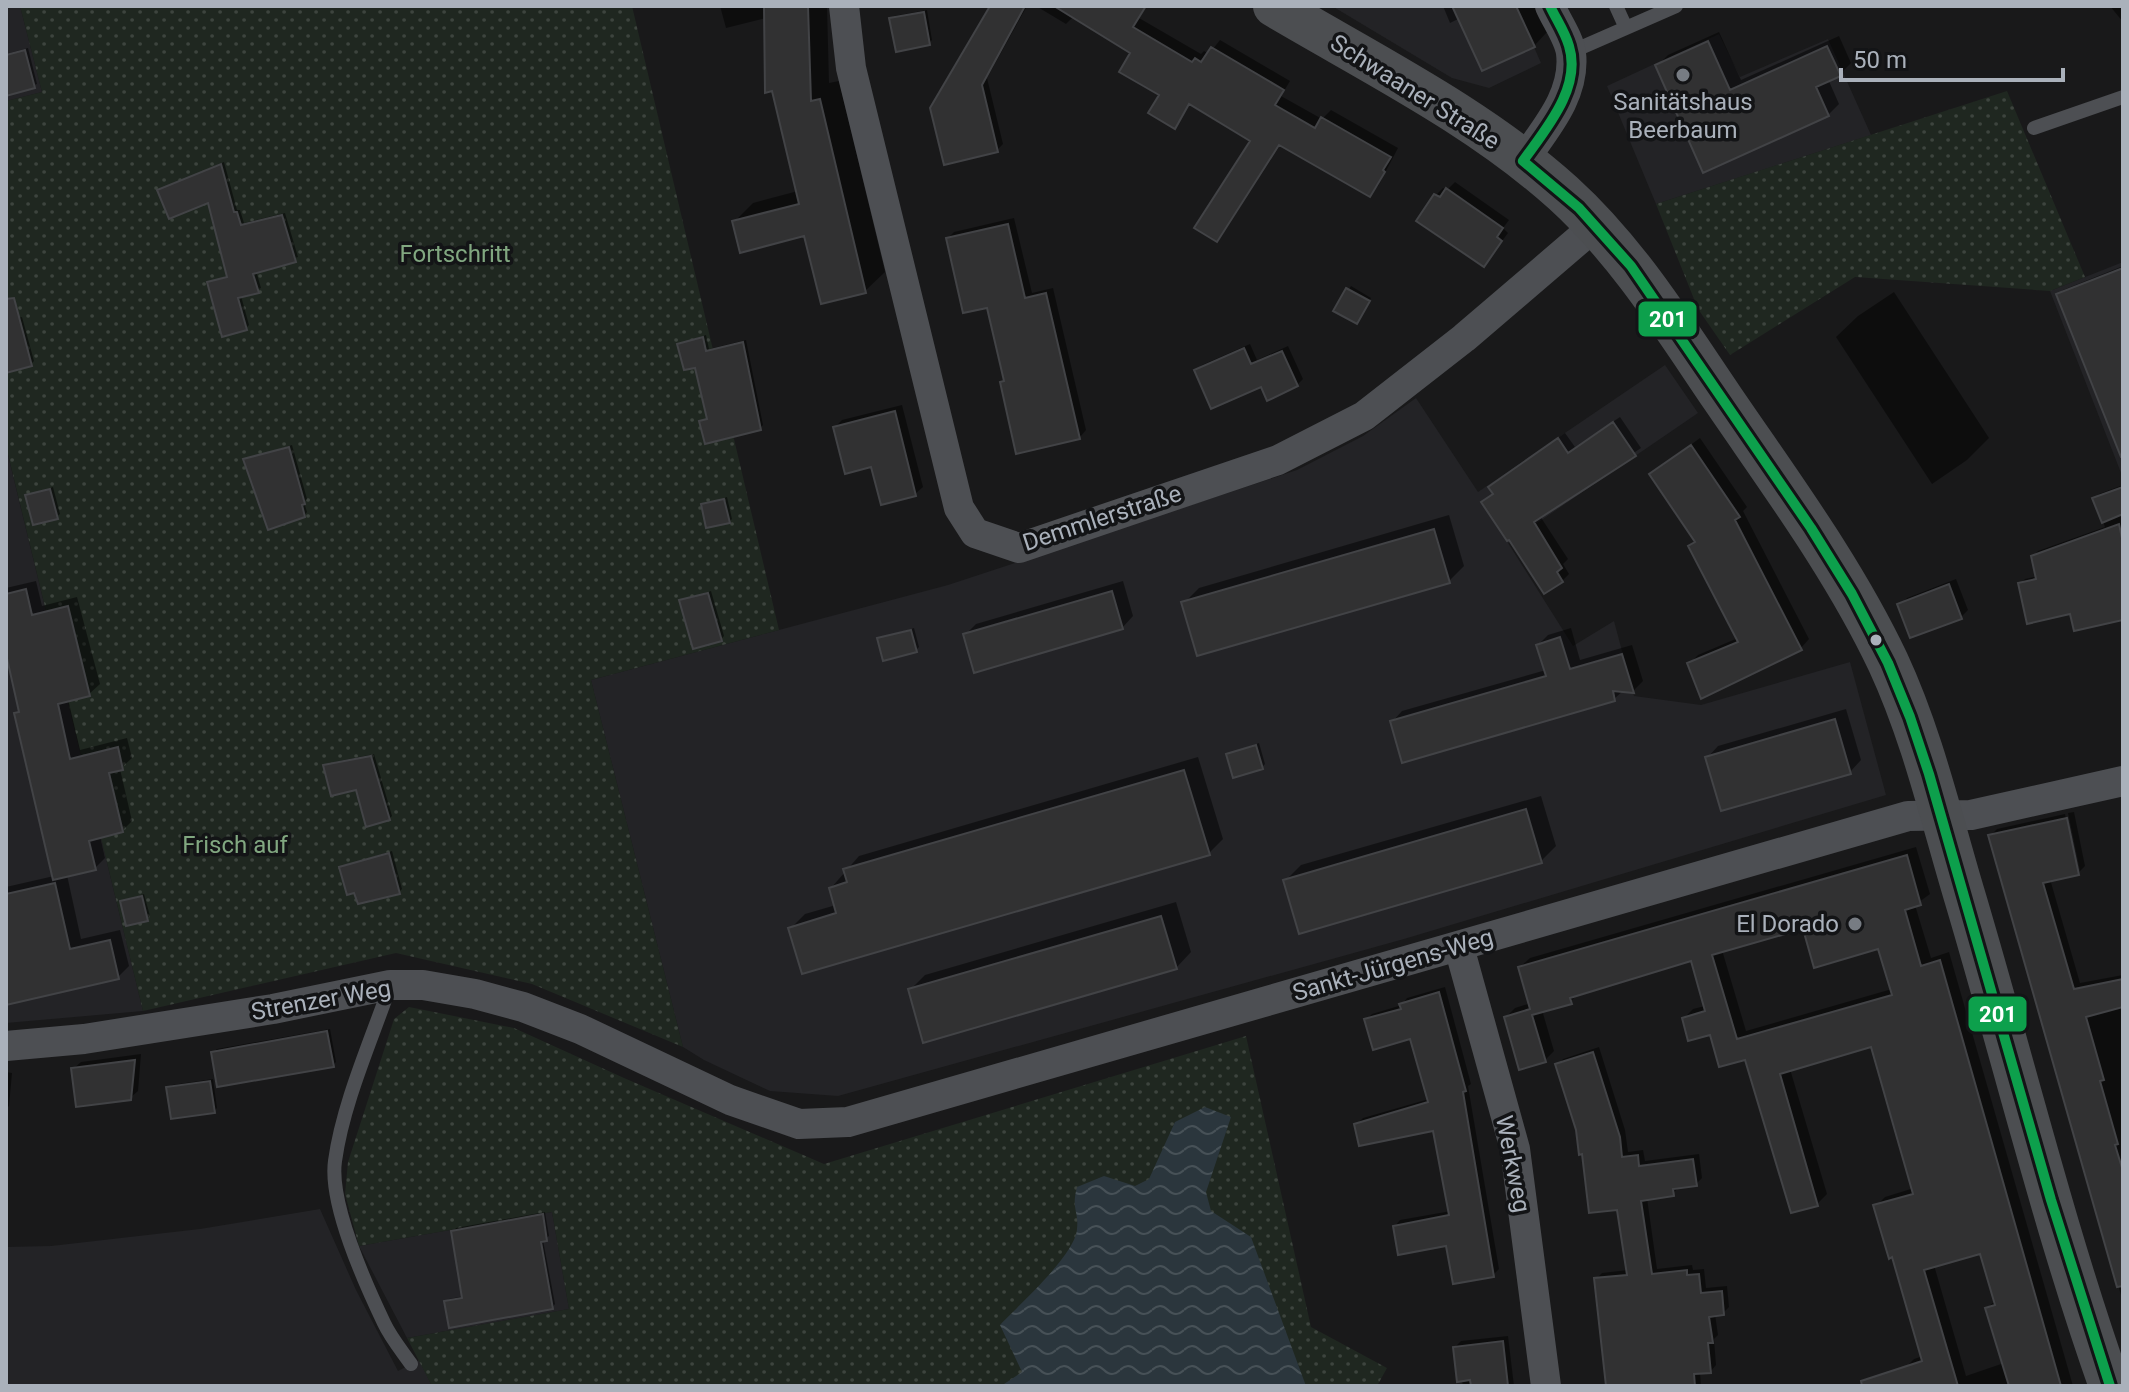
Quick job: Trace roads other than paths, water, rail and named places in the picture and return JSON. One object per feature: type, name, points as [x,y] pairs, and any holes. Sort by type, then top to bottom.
[{"type":"main road","name":"Schwaaner Straße","points":[[1274,6],[1455,113],[1561,191],[1596,225],[1674,325],[1854,598],[1889,664],[1911,722],[1941,815],[2075,1282],[2110,1386]]},
{"type":"street","name":"Demmlerstraße","points":[[844,6],[851,68],[959,508],[975,533],[1019,548],[1278,460],[1364,416],[1464,338],[1596,225]]},
{"type":"street","points":[[1523,161],[1561,106],[1567,88],[1571,52],[1550,6]]},
{"type":"street","name":"Sankt-Jürgens-Weg","points":[[670,1073],[730,1100],[799,1124],[848,1122],[1908,816],[1971,815],[2123,781]]},
{"type":"street","name":"Werkweg","points":[[1459,947],[1515,1149],[1546,1386]]},
{"type":"street","name":"Strenzer Weg","points":[[6,1046],[113,1035],[273,1009],[390,985],[423,985],[523,1007],[580,1029],[670,1073]]},
{"type":"lane","points":[[1616,6],[1626,28]]},
{"type":"lane","points":[[1571,52],[1676,6]]},
{"type":"lane","points":[[2034,128],[2123,97]]},
{"type":"lane","points":[[390,985],[343,1123],[334,1164],[339,1203],[350,1245],[385,1325],[411,1364]]},
{"type":"water","points":[[1205,1107],[1231,1117],[1206,1192],[1211,1211],[1251,1237],[1306,1386],[1001,1386],[1022,1372],[1000,1325],[1057,1265],[1074,1240],[1077,1187],[1104,1176],[1135,1186],[1149,1179],[1175,1122]]},
{"type":"place","name":"Sanitätshaus Beerbaum","points":[[1683,75]]},
{"type":"place","name":"El Dorado","points":[[1855,924]]},
{"type":"park label","name":"Fortschritt","points":[[455,254]]},
{"type":"park label","name":"Frisch auf","points":[[235,845]]}]
